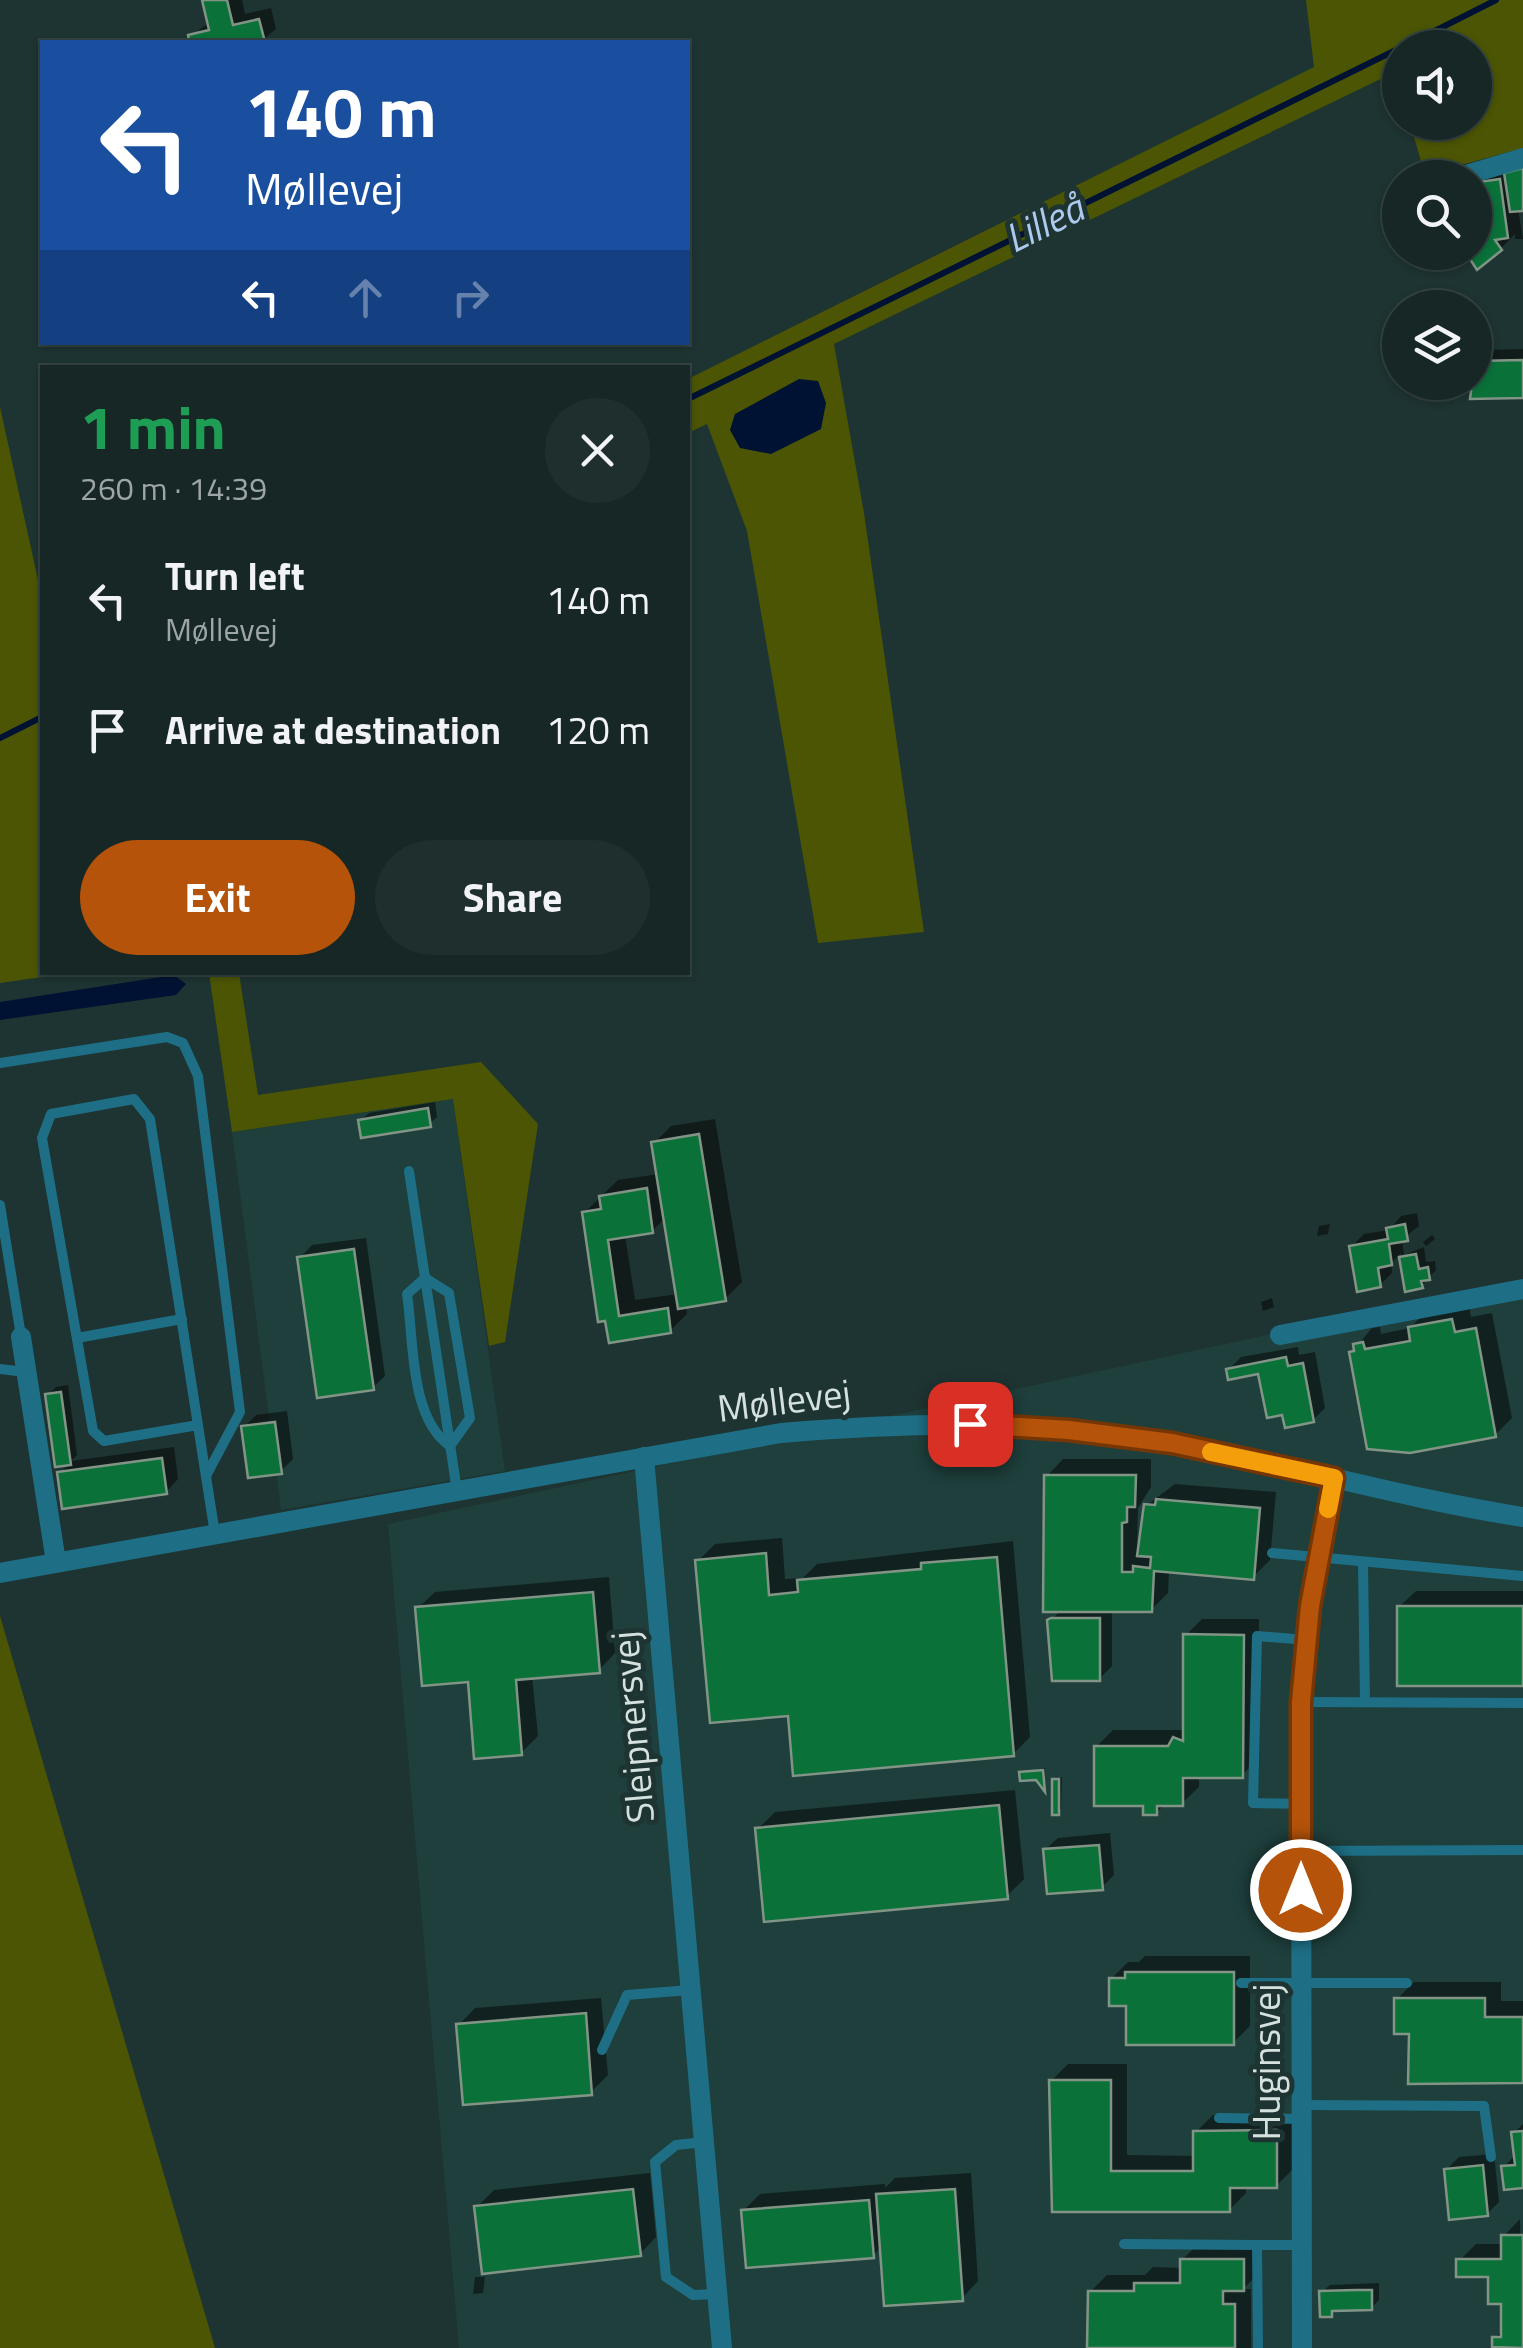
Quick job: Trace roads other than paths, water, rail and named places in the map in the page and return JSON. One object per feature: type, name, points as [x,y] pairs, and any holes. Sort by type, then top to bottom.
[{"type":"street","points":[[1492,167],[1523,158]]},
{"type":"street","points":[[1280,1335],[1523,1289]]},
{"type":"street","points":[[21,1338],[56,1562]]},
{"type":"street","name":"Møllevej","points":[[0,1573],[781,1433],[970,1424],[1069,1430],[1172,1443],[1523,1517]]},
{"type":"street","name":"Sleipnersvej","points":[[644,1458],[722,2348]]},
{"type":"street","name":"Huginsvej","points":[[1302,2348],[1301,1702],[1307,1640],[1334,1478]]},
{"type":"lane","points":[[0,1064],[167,1036],[183,1044],[198,1076],[240,1412],[206,1476]]},
{"type":"lane","points":[[198,1425],[104,1442],[93,1431],[42,1138],[51,1114],[134,1100],[150,1119],[182,1319],[215,1534]]},
{"type":"lane","points":[[409,1171],[457,1491]]},
{"type":"lane","points":[[0,1205],[21,1338]]},
{"type":"lane","points":[[425,1278],[449,1293],[465,1383],[470,1418],[450,1446]]},
{"type":"lane","points":[[425,1278],[407,1294],[423,1402],[438,1438],[450,1446]]},
{"type":"lane","points":[[76,1338],[182,1319]]},
{"type":"lane","points":[[0,1369],[26,1372]]},
{"type":"lane","points":[[1272,1553],[1523,1576]]},
{"type":"lane","points":[[1362,1563],[1364,1702]]},
{"type":"lane","points":[[1301,1804],[1252,1803],[1257,1636],[1307,1640]]},
{"type":"lane","points":[[1301,1702],[1523,1703]]},
{"type":"lane","points":[[1301,1851],[1522,1850]]},
{"type":"lane","points":[[1242,1984],[1407,1983]]},
{"type":"lane","points":[[602,2050],[627,1995],[691,1990]]},
{"type":"lane","points":[[1219,2118],[1484,2106],[1491,2157]]},
{"type":"lane","points":[[704,2142],[676,2146],[656,2162],[666,2277],[694,2295],[718,2294]]},
{"type":"lane","points":[[1124,2244],[1302,2245]]},
{"type":"lane","points":[[1257,2246],[1258,2348]]},
{"type":"water","points":[[799,379],[818,381],[826,403],[821,429],[771,454],[740,448],[730,430],[735,414]]},
{"type":"water","points":[[174,975],[186,984],[176,995],[0,1020],[0,1002]]},
{"type":"waterway","name":"Lilleå","points":[[1437,30],[1496,0]]},
{"type":"waterway","name":"Lilleå","points":[[690,398],[1382,57]]},
{"type":"waterway","name":"Lilleå","points":[[0,738],[40,718]]}]
